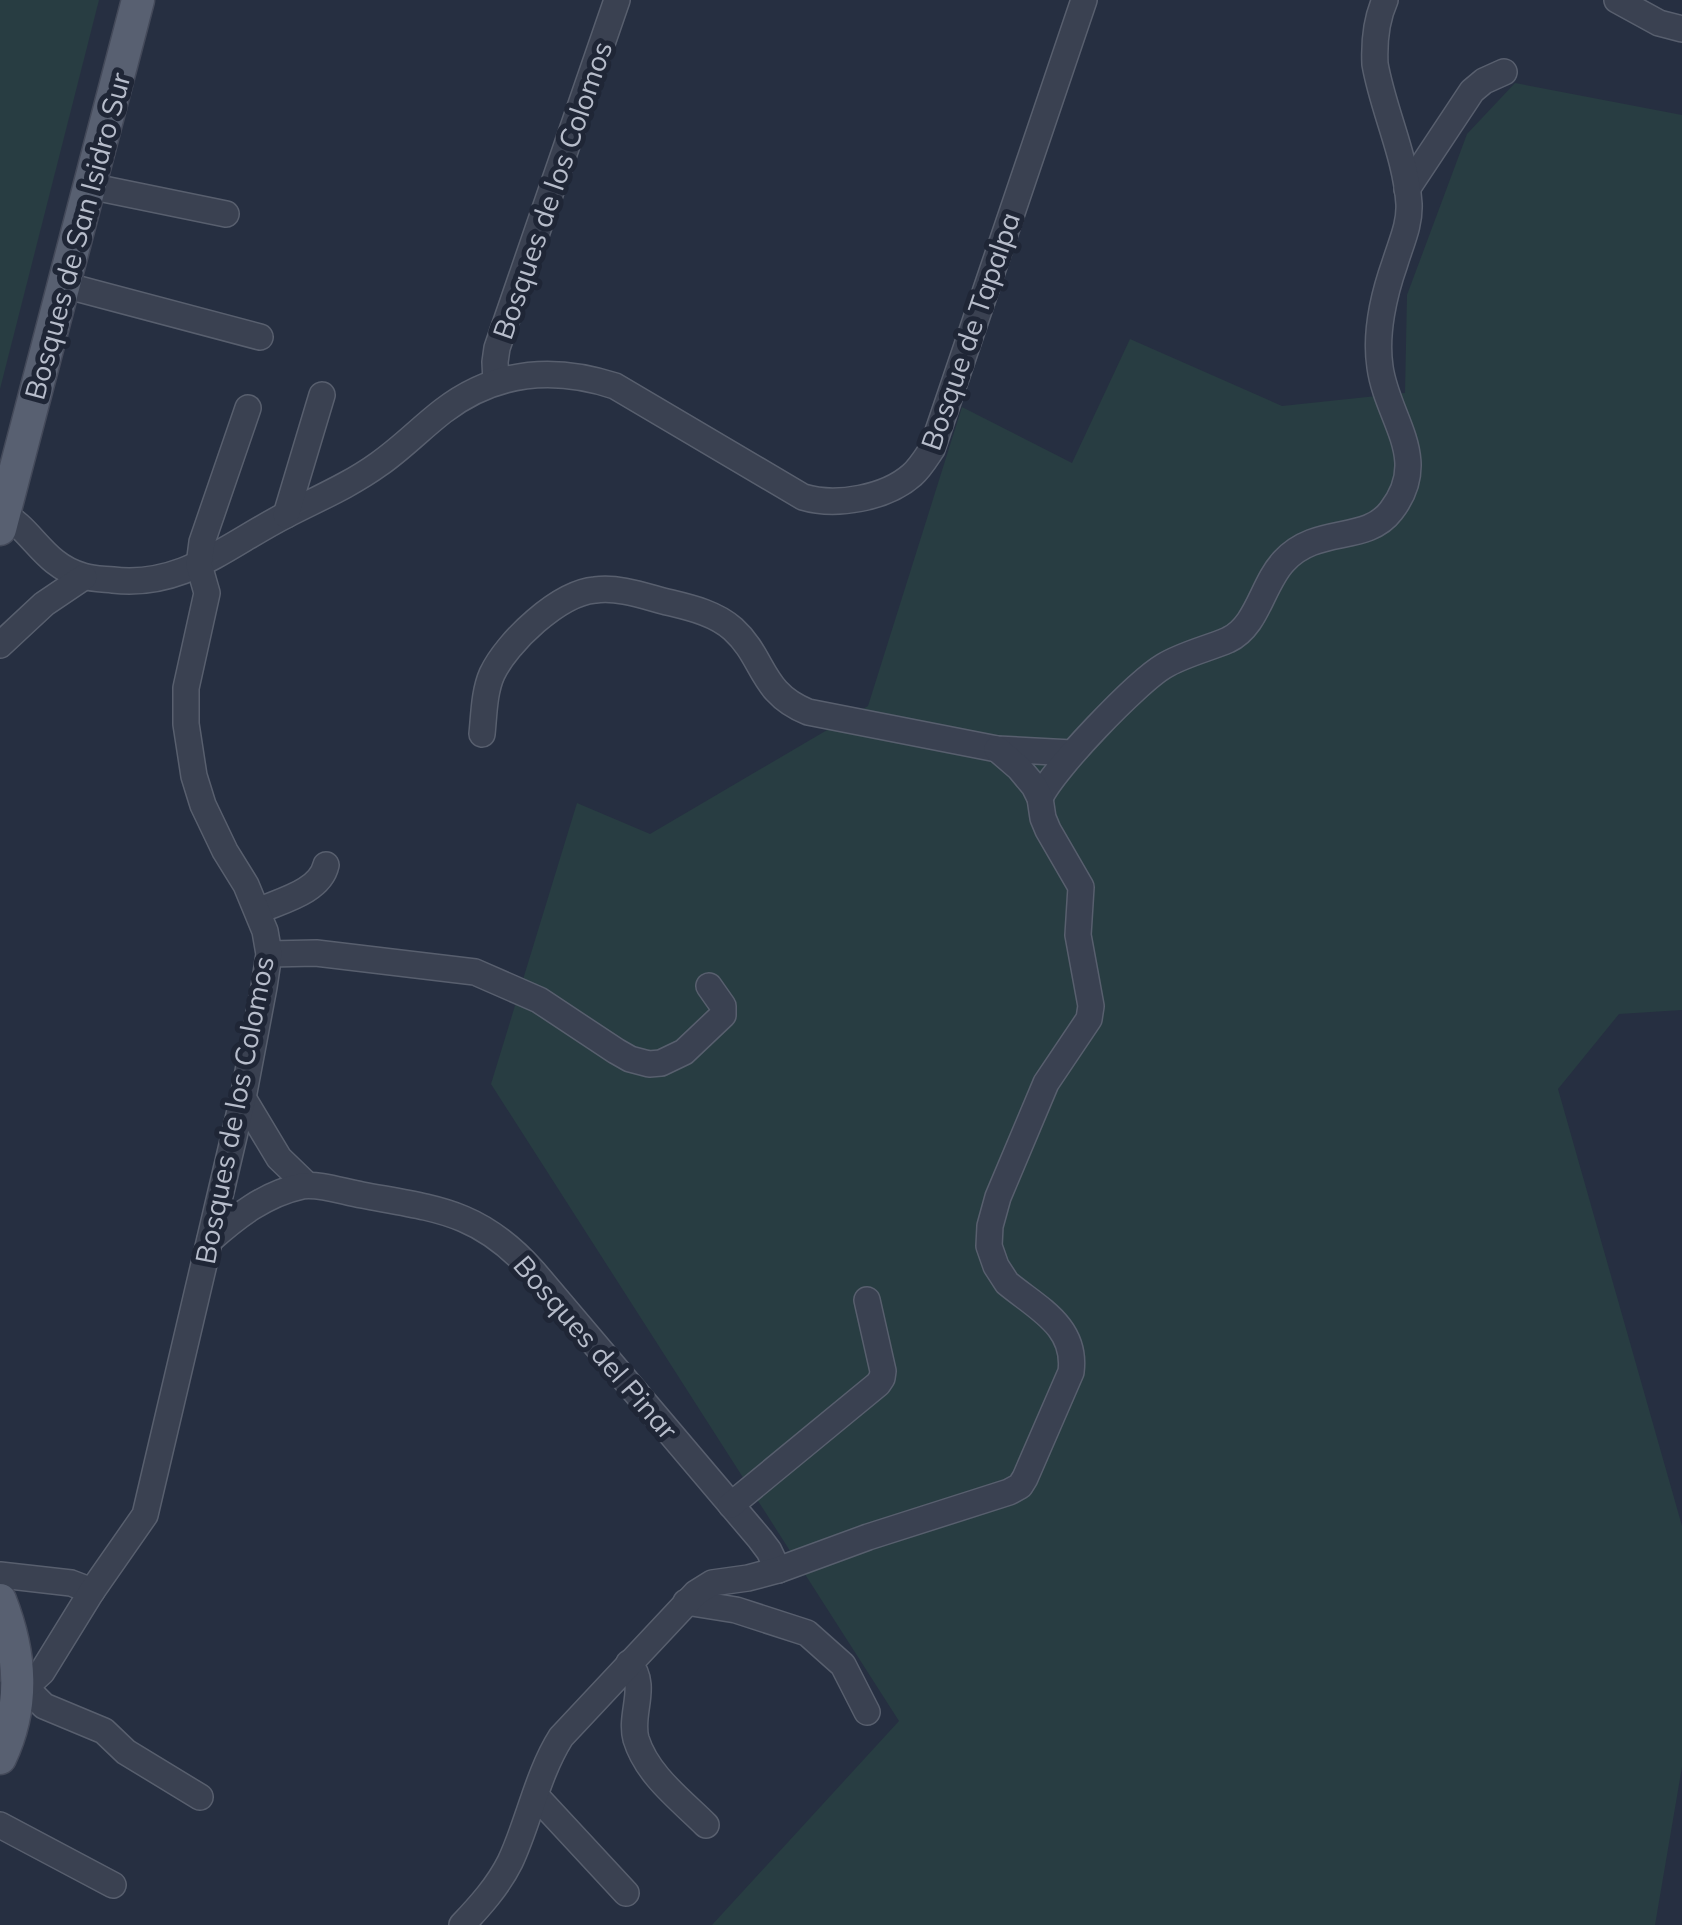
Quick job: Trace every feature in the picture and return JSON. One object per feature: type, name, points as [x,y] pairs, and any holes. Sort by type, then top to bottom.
[{"type":"main road","name":"Bosques de San Isidro Sur","points":[[1,518],[64,285],[110,68],[118,0]]},
{"type":"main road","name":"Bosques de San Isidro Sur","points":[[110,68],[138,0]]},
{"type":"main road","name":"Bosques de San Isidro Sur","points":[[0,446],[85,173]]},
{"type":"main road","points":[[0,1600],[16,1653],[11,1695],[13,1725],[0,1758]]},
{"type":"main road","points":[[0,1642],[11,1695]]},
{"type":"street","name":"Bosques de los Colomos","points":[[496,382],[494,362],[498,348],[617,0]]},
{"type":"street","name":"Bosque de Tapalpa","points":[[84,577],[134,582],[177,575],[199,566],[369,471],[473,390],[540,375],[585,376],[615,386],[803,498],[820,502],[855,500],[906,480],[932,449],[1084,0]]},
{"type":"street","points":[[1040,798],[1072,753],[1153,673],[1241,632],[1274,572],[1294,552],[1323,537],[1373,528],[1391,512],[1406,480],[1405,439],[1385,390],[1378,346],[1387,291],[1410,210],[1375,64],[1377,26],[1385,0]]},
{"type":"street","points":[[1617,0],[1659,23],[1682,29]]},
{"type":"street","points":[[1407,189],[1472,91],[1504,72]]},
{"type":"street","points":[[85,173],[204,196]]},
{"type":"street","points":[[85,173],[226,214]]},
{"type":"street","points":[[64,285],[260,337]]},
{"type":"street","points":[[286,515],[322,395]]},
{"type":"street","name":"Bosques de los Colomos","points":[[11,1695],[42,1672],[137,1528],[150,1500],[243,1098],[269,954],[258,911],[214,830],[194,776],[186,724],[186,688],[207,593],[199,566],[202,542],[248,408]]},
{"type":"street","points":[[1,518],[10,518],[52,560],[84,577]]},
{"type":"street","points":[[0,645],[44,604],[84,577]]},
{"type":"street","points":[[482,734],[489,684],[502,657],[551,609],[579,593],[610,589],[697,609],[732,627],[774,690],[808,712],[997,749],[1072,753]]},
{"type":"street","points":[[468,1922],[509,1864],[549,1759],[561,1738],[686,1602],[712,1583],[778,1570],[1020,1486],[1072,1372],[1069,1344],[1056,1322],[1007,1283],[988,1246],[998,1197],[1046,1082],[1091,1014],[1078,935],[1081,887],[1048,830],[1040,798],[1027,776],[997,749]]},
{"type":"street","points":[[258,911],[317,884],[326,866]]},
{"type":"street","points":[[269,954],[316,953],[475,972],[539,1000],[616,1051],[648,1064],[661,1063],[684,1052],[723,1015],[723,1006],[709,986]]},
{"type":"street","points":[[210,1240],[257,1203],[307,1185],[279,1158],[243,1098]]},
{"type":"street","name":"Bosques del Pinar","points":[[307,1185],[450,1212],[502,1240],[533,1271],[731,1505],[769,1551],[778,1570]]},
{"type":"street","points":[[731,1505],[882,1378],[867,1300]]},
{"type":"street","points":[[0,1575],[71,1583],[92,1592]]},
{"type":"street","points":[[686,1602],[736,1610],[807,1633],[842,1666],[868,1712]]},
{"type":"street","points":[[629,1663],[639,1680],[634,1718],[640,1750],[655,1774],[706,1825]]},
{"type":"street","points":[[11,1695],[104,1732],[126,1752],[200,1797]]},
{"type":"street","points":[[536,1796],[626,1893]]},
{"type":"street","points":[[0,1824],[113,1885]]},
{"type":"green space","points":[[0,0],[99,0],[0,389]]},
{"type":"green space","points":[[1515,83],[1682,115],[1682,1010],[1619,1014],[1558,1089],[1682,1526],[1682,1767],[1655,1925],[712,1925],[899,1721],[491,1084],[577,803],[650,834],[868,706],[962,407],[1072,463],[1130,339],[1282,406],[1405,393],[1407,295],[1467,134]]}]
